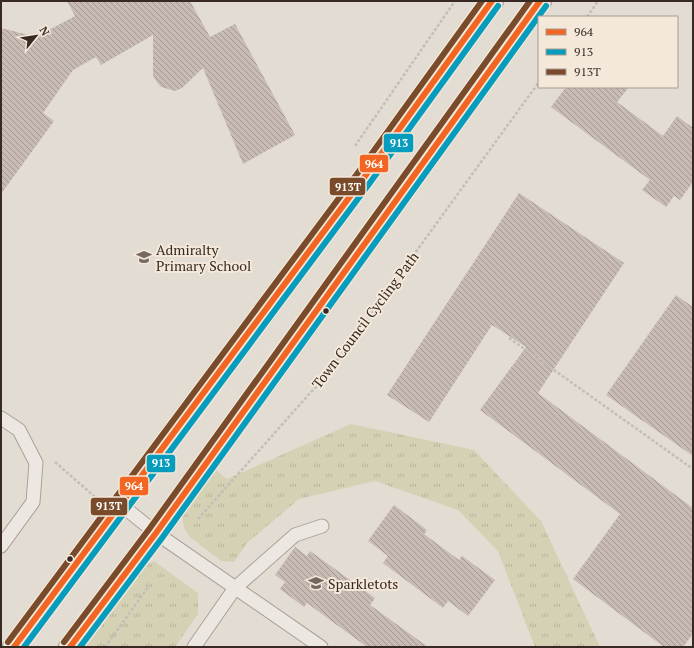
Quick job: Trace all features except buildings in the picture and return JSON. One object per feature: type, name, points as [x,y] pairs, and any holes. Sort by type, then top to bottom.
[{"type":"street","points":[[14,647],[111,503],[363,180],[492,1]]},
{"type":"street","points":[[70,647],[156,533],[540,1]]},
{"type":"lane","points":[[1,418],[19,430],[36,464],[33,502],[1,546]]},
{"type":"lane","points":[[111,503],[321,647]]},
{"type":"lane","points":[[194,647],[235,588],[295,534],[322,526]]},
{"type":"path","points":[[588,16],[598,1]]},
{"type":"path","name":"Town Council Cycling Path","points":[[177,547],[200,517],[328,372],[538,83]]},
{"type":"path","points":[[509,338],[693,469]]},
{"type":"path","points":[[54,461],[111,503]]},
{"type":"path","points":[[105,647],[150,584]]},
{"type":"green space","points":[[351,424],[474,450],[541,521],[600,647],[535,647],[498,551],[458,510],[375,481],[299,499],[247,543],[234,562],[221,561],[190,537],[184,528],[181,509],[211,466],[227,479]]},
{"type":"green space","points":[[154,561],[198,593],[198,614],[175,647],[84,647],[138,568]]},
{"type":"transit line","name":"913T","points":[[8,642],[357,174],[482,1]]},
{"type":"transit line","name":"964","points":[[14,647],[363,179],[492,1]]},
{"type":"transit line","name":"913T","points":[[64,642],[150,528],[530,1]]},
{"type":"transit line","name":"964","points":[[70,647],[156,533],[540,1]]},
{"type":"transit line","name":"913","points":[[24,647],[369,184],[498,6]]},
{"type":"transit line","name":"913","points":[[539,16],[546,6]]},
{"type":"transit line","name":"913","points":[[80,647],[162,538],[538,17]]},
{"type":"place","name":"Admiralty Primary School","points":[[144,257]]},
{"type":"place","name":"Sparkletots","points":[[316,583]]}]
